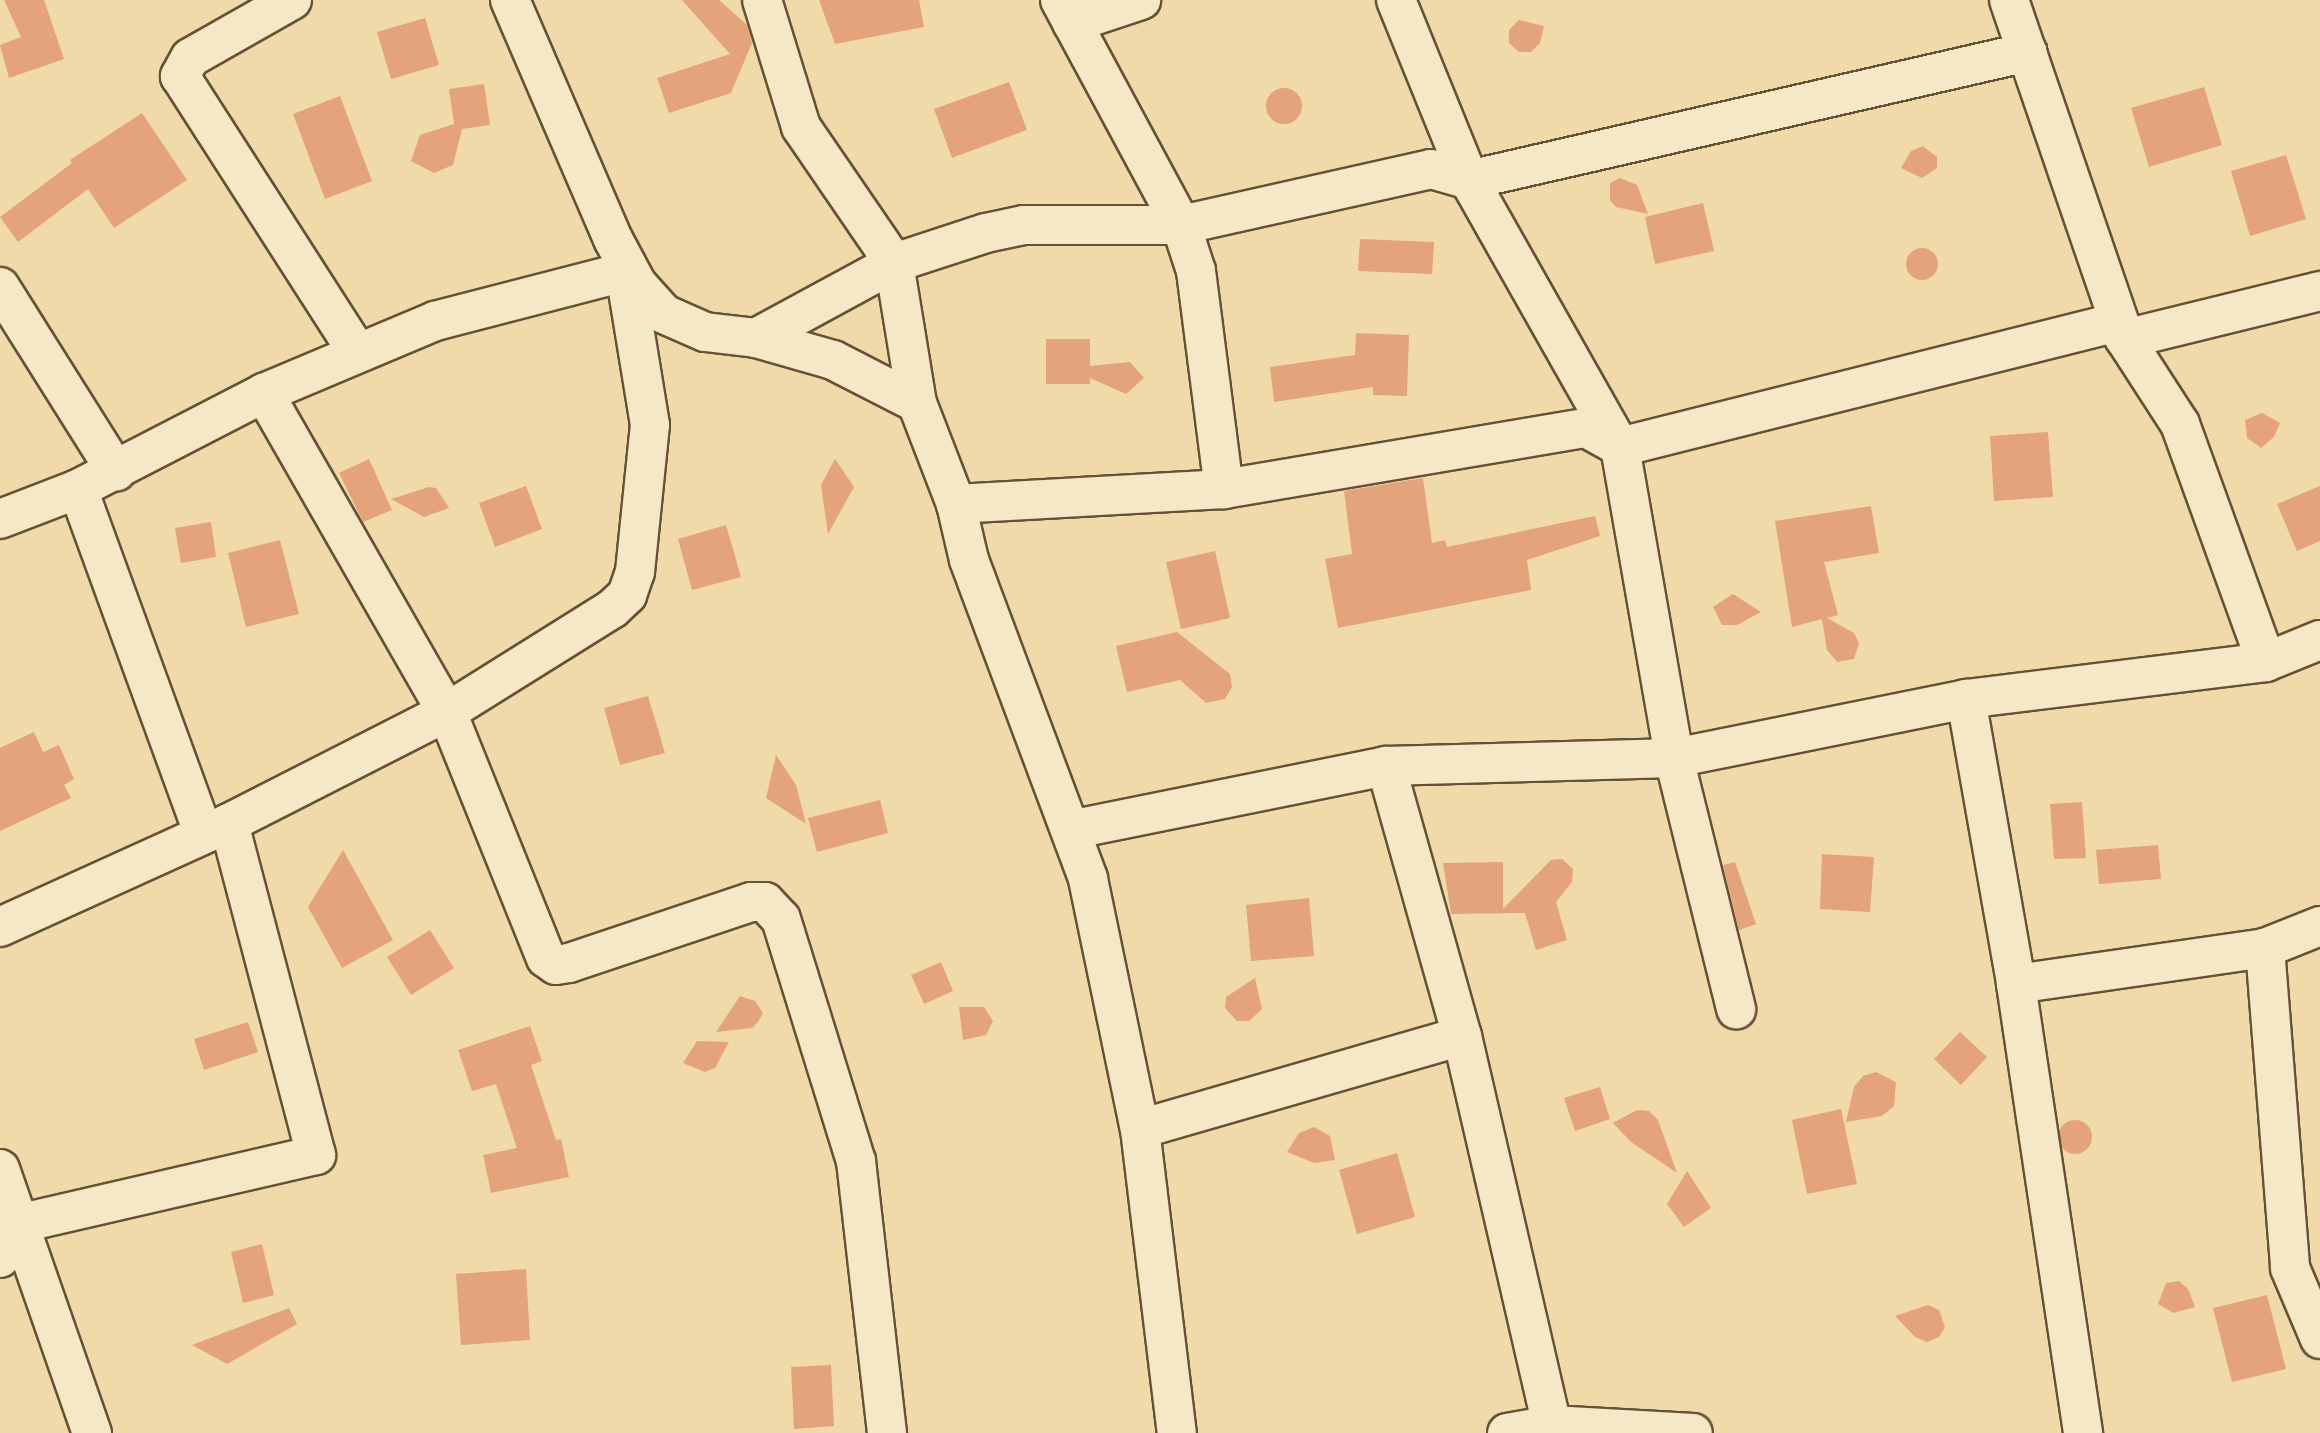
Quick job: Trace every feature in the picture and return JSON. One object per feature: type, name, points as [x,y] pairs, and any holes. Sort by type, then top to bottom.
[{"type":"street","points":[[292,0],[190,58],[180,76],[357,352]]},
{"type":"street","points":[[0,927],[216,828],[447,712],[612,610],[627,595],[635,572],[650,425],[631,278],[510,0]]},
{"type":"street","points":[[762,0],[802,127],[894,263],[917,403],[956,503],[969,560],[1074,830],[1088,879],[1140,1129],[1177,1433]]},
{"type":"street","points":[[1141,0],[1066,11],[1181,225],[1196,271],[1224,489]]},
{"type":"street","points":[[1396,0],[1469,180],[1620,447],[1674,758],[1737,1009]]},
{"type":"street","points":[[2009,0],[2125,340]]},
{"type":"street","points":[[756,338],[894,263],[1024,225],[1181,225],[1431,169],[1469,180],[2028,52]]},
{"type":"street","points":[[0,519],[78,489],[116,471],[264,393],[435,321],[631,278]]},
{"type":"street","points":[[631,278],[664,314],[685,326],[756,338],[863,372],[917,403]]},
{"type":"street","points":[[0,286],[116,471]]},
{"type":"street","points":[[2125,340],[2320,290]]},
{"type":"street","points":[[956,503],[1224,489],[1586,428],[1620,447],[2114,323],[2180,424],[2266,662]]},
{"type":"street","points":[[264,393],[447,712],[537,944],[556,965],[751,902],[765,902],[781,919],[856,1161],[887,1433]]},
{"type":"street","points":[[17,1224],[316,1155],[216,828],[78,489]]},
{"type":"street","points":[[1074,830],[1386,766],[1674,758],[1966,699],[2266,662],[2320,640]]},
{"type":"street","points":[[1966,699],[2016,984],[2082,1433]]},
{"type":"street","points":[[1386,766],[1462,1037],[1552,1425]]},
{"type":"street","points":[[2016,984],[2265,948],[2320,926]]},
{"type":"street","points":[[2265,948],[2291,1268],[2320,1339]]},
{"type":"street","points":[[1140,1129],[1462,1037]]},
{"type":"street","points":[[0,1168],[17,1224],[92,1433]]},
{"type":"street","points":[[0,1258],[17,1224]]},
{"type":"street","points":[[1507,1433],[1552,1425],[1693,1433]]},
{"type":"building","points":[[4,0],[44,0],[64,59],[9,78],[0,45],[21,37]]},
{"type":"building","points":[[682,0],[719,0],[747,25],[752,43],[731,93],[669,113],[657,78],[730,54]]},
{"type":"building","points":[[819,0],[919,0],[924,27],[835,44]]},
{"type":"building","points":[[425,18],[439,65],[391,79],[377,32]]},
{"type":"building","points":[[1519,20],[1544,26],[1540,43],[1531,52],[1519,52],[1509,43],[1509,30]]},
{"type":"building","points":[[1009,82],[1027,130],[952,158],[934,109]]},
{"type":"building","points":[[484,84],[490,125],[462,129],[453,165],[434,173],[411,161],[420,135],[454,124],[449,89]]},
{"type":"building","points":[[2204,87],[2222,145],[2149,167],[2131,108]]},
{"type":"building","points":[[1284,88],[1297,93],[1302,106],[1297,119],[1284,124],[1271,119],[1266,106],[1271,93]]},
{"type":"building","points":[[340,96],[372,181],[325,199],[293,114]]},
{"type":"building","points":[[142,113],[187,180],[114,228],[88,189],[18,242],[0,217],[72,163],[70,160]]},
{"type":"building","points":[[1923,146],[1937,157],[1937,168],[1922,178],[1901,168],[1911,151]]},
{"type":"building","points":[[2286,155],[2306,219],[2250,236],[2231,171]]},
{"type":"building","points":[[1620,178],[1637,185],[1648,214],[1616,207],[1610,200],[1610,183]]},
{"type":"building","points":[[1703,203],[1714,251],[1655,264],[1645,217]]},
{"type":"building","points":[[1360,239],[1434,242],[1432,274],[1358,271]]},
{"type":"building","points":[[1922,248],[1933,253],[1938,264],[1933,275],[1922,280],[1911,275],[1906,264],[1911,253]]},
{"type":"building","points":[[1356,333],[1409,335],[1407,396],[1373,395],[1373,387],[1274,402],[1270,367],[1355,355]]},
{"type":"building","points":[[1046,339],[1090,339],[1090,366],[1130,362],[1144,378],[1126,394],[1090,378],[1090,384],[1046,384]]},
{"type":"building","points":[[2262,413],[2280,423],[2274,437],[2261,448],[2247,438],[2245,420]]},
{"type":"building","points":[[2048,432],[2053,497],[1994,501],[1990,436]]},
{"type":"building","points":[[369,459],[392,510],[363,522],[339,473]]},
{"type":"building","points":[[835,459],[854,487],[828,534],[821,485]]},
{"type":"building","points":[[1423,478],[1432,543],[1445,540],[1447,547],[1595,516],[1600,536],[1527,560],[1531,590],[1338,628],[1325,559],[1352,554],[1344,491]]},
{"type":"building","points":[[526,486],[542,529],[495,547],[479,503]]},
{"type":"building","points":[[2320,486],[2320,541],[2297,551],[2277,504]]},
{"type":"building","points":[[429,487],[436,488],[449,508],[424,517],[391,499]]},
{"type":"building","points":[[1871,506],[1879,553],[1824,562],[1838,615],[1827,618],[1854,633],[1859,643],[1854,659],[1837,662],[1827,650],[1822,619],[1792,627],[1775,521]]},
{"type":"building","points":[[211,522],[216,557],[181,563],[175,528]]},
{"type":"building","points":[[726,525],[741,577],[692,590],[678,539]]},
{"type":"building","points":[[280,540],[299,614],[246,627],[228,553]]},
{"type":"building","points":[[1215,551],[1230,618],[1181,629],[1166,562]]},
{"type":"building","points":[[1733,594],[1761,612],[1737,625],[1722,625],[1713,607]]},
{"type":"building","points":[[1177,632],[1230,674],[1232,687],[1225,699],[1206,703],[1180,680],[1127,692],[1116,646]]},
{"type":"building","points":[[648,696],[665,753],[620,765],[604,708]]},
{"type":"building","points":[[34,732],[43,752],[59,745],[74,779],[64,785],[71,798],[0,831],[0,748]]},
{"type":"building","points":[[776,755],[796,785],[806,824],[766,798]]},
{"type":"building","points":[[880,800],[888,833],[817,852],[808,818]]},
{"type":"building","points":[[2082,802],[2086,858],[2054,859],[2050,804]]},
{"type":"building","points":[[2158,845],[2161,879],[2099,884],[2096,850]]},
{"type":"building","points":[[343,850],[393,940],[342,968],[308,907]]},
{"type":"building","points":[[1822,854],[1874,857],[1870,912],[1820,909]]},
{"type":"building","points":[[1562,859],[1573,869],[1572,882],[1556,902],[1567,940],[1536,950],[1525,913],[1451,914],[1443,863],[1503,862],[1503,909],[1551,860]]},
{"type":"building","points":[[1735,862],[1756,924],[1739,930],[1723,865]]},
{"type":"building","points":[[1309,898],[1314,956],[1251,961],[1246,905]]},
{"type":"building","points":[[430,930],[454,968],[411,995],[387,957]]},
{"type":"building","points":[[941,962],[953,991],[924,1004],[911,975]]},
{"type":"building","points":[[1255,978],[1262,1009],[1249,1021],[1237,1021],[1225,1008],[1226,997]]},
{"type":"building","points":[[740,996],[755,1001],[763,1013],[758,1022],[752,1028],[716,1032]]},
{"type":"building","points":[[959,1007],[984,1007],[993,1021],[986,1035],[963,1040]]},
{"type":"building","points":[[248,1022],[258,1052],[204,1070],[194,1039]]},
{"type":"building","points":[[530,1026],[542,1061],[531,1065],[556,1140],[561,1139],[569,1177],[491,1193],[483,1155],[517,1148],[496,1084],[472,1091],[458,1050]]},
{"type":"building","points":[[1960,1032],[1987,1057],[1961,1085],[1934,1059]]},
{"type":"building","points":[[697,1041],[729,1042],[715,1068],[705,1072],[683,1063]]},
{"type":"building","points":[[1876,1072],[1896,1082],[1894,1106],[1882,1116],[1846,1122],[1854,1087],[1863,1076]]},
{"type":"building","points":[[1600,1087],[1610,1119],[1575,1131],[1564,1098]]},
{"type":"building","points":[[1841,1109],[1857,1184],[1807,1194],[1792,1120]]},
{"type":"building","points":[[1637,1110],[1649,1111],[1658,1120],[1677,1173],[1631,1142],[1613,1123]]},
{"type":"building","points":[[2075,1120],[2087,1125],[2092,1137],[2087,1149],[2075,1154],[2063,1149],[2058,1137],[2063,1125]]},
{"type":"building","points":[[1314,1127],[1330,1136],[1335,1160],[1314,1163],[1287,1152],[1299,1133]]},
{"type":"building","points":[[1397,1153],[1415,1217],[1357,1234],[1339,1170]]},
{"type":"building","points":[[1687,1171],[1711,1208],[1684,1227],[1667,1204]]},
{"type":"building","points":[[262,1244],[274,1295],[243,1303],[231,1252]]},
{"type":"building","points":[[526,1269],[530,1340],[461,1345],[456,1274]]},
{"type":"building","points":[[2179,1281],[2188,1289],[2195,1307],[2173,1313],[2158,1304],[2166,1283]]},
{"type":"building","points":[[2267,1295],[2286,1369],[2232,1382],[2213,1308]]},
{"type":"building","points":[[1928,1305],[1939,1310],[1945,1327],[1939,1337],[1927,1342],[1915,1337],[1895,1316]]},
{"type":"building","points":[[289,1308],[297,1324],[227,1364],[192,1345]]},
{"type":"building","points":[[831,1365],[834,1426],[794,1429],[791,1367]]}]
